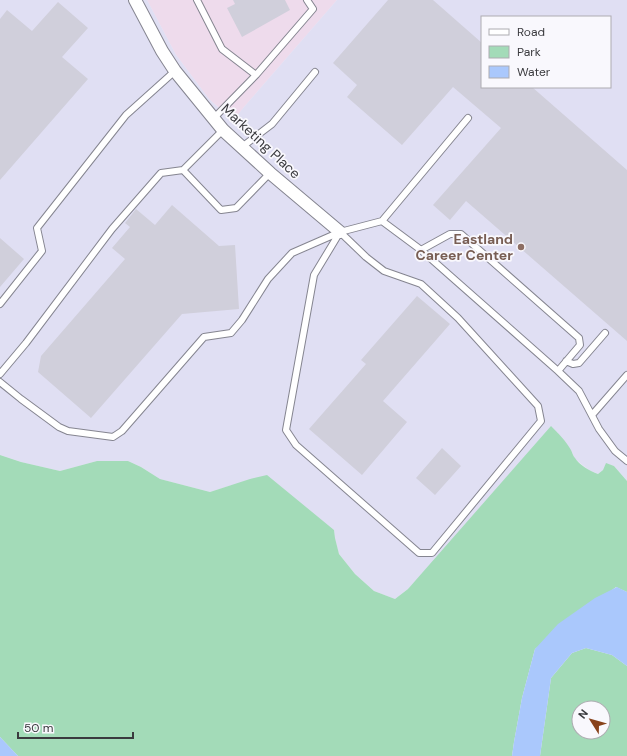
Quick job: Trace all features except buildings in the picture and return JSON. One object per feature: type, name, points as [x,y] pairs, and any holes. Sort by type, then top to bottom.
[{"type":"street","name":"Marketing Place","points":[[135,0],[162,51],[175,71],[213,119],[270,173],[340,232]]},
{"type":"lane","points":[[197,0],[222,49],[256,75]]},
{"type":"lane","points":[[213,119],[256,75],[313,9],[307,0]]},
{"type":"lane","points":[[0,304],[42,251],[38,228],[126,115],[175,71]]},
{"type":"lane","points":[[242,147],[272,124],[315,72]]},
{"type":"lane","points":[[0,382],[21,399],[68,431],[113,437],[122,431],[204,337],[231,333],[242,320],[268,279],[292,253],[340,232],[382,220],[468,118]]},
{"type":"lane","points":[[0,374],[26,343],[112,229],[161,173],[183,170],[223,130]]},
{"type":"lane","points":[[183,170],[221,210],[236,208],[270,173]]},
{"type":"lane","points":[[382,220],[421,250],[558,371],[579,392],[599,429],[615,451],[627,461]]},
{"type":"lane","points":[[340,232],[366,257],[384,271],[421,284],[458,318],[538,406],[541,421],[432,553],[419,553],[296,444],[286,430],[314,275],[340,232]]},
{"type":"lane","points":[[421,250],[450,234],[461,234],[579,338],[580,345],[558,371]]},
{"type":"lane","points":[[566,361],[573,364],[579,363],[605,333]]},
{"type":"lane","points":[[592,415],[627,375]]},
{"type":"shaded area","points":[[0,0],[147,0],[176,55],[209,99],[233,121],[337,0],[627,0],[627,481],[614,466],[606,464],[603,470],[598,474],[589,470],[575,459],[571,450],[557,432],[408,589],[395,599],[374,591],[355,574],[339,554],[334,530],[232,485],[210,492],[160,479],[128,461],[97,461],[60,471],[21,462],[0,455]]},
{"type":"shaded area","points":[[147,0],[337,0],[244,107],[234,121],[209,99],[176,55]]},
{"type":"green space","points":[[551,426],[564,440],[574,457],[582,465],[598,474],[603,470],[606,463],[614,466],[627,481],[627,592],[616,587],[535,649],[522,698],[512,756],[18,756],[0,737],[0,455],[21,462],[60,471],[97,461],[128,461],[160,479],[210,492],[267,475],[334,530],[339,554],[355,574],[374,591],[395,599],[408,589]]},
{"type":"green space","points":[[586,648],[612,655],[627,666],[627,756],[540,756],[551,678],[572,653]]},
{"type":"water","points":[[617,587],[627,592],[627,666],[612,655],[586,648],[572,653],[551,678],[540,756],[512,756],[522,698],[535,649],[558,624],[595,598]]},
{"type":"water","points":[[0,737],[18,756],[0,756]]},
{"type":"place","name":"Eastland Career Center","points":[[521,247]]}]
